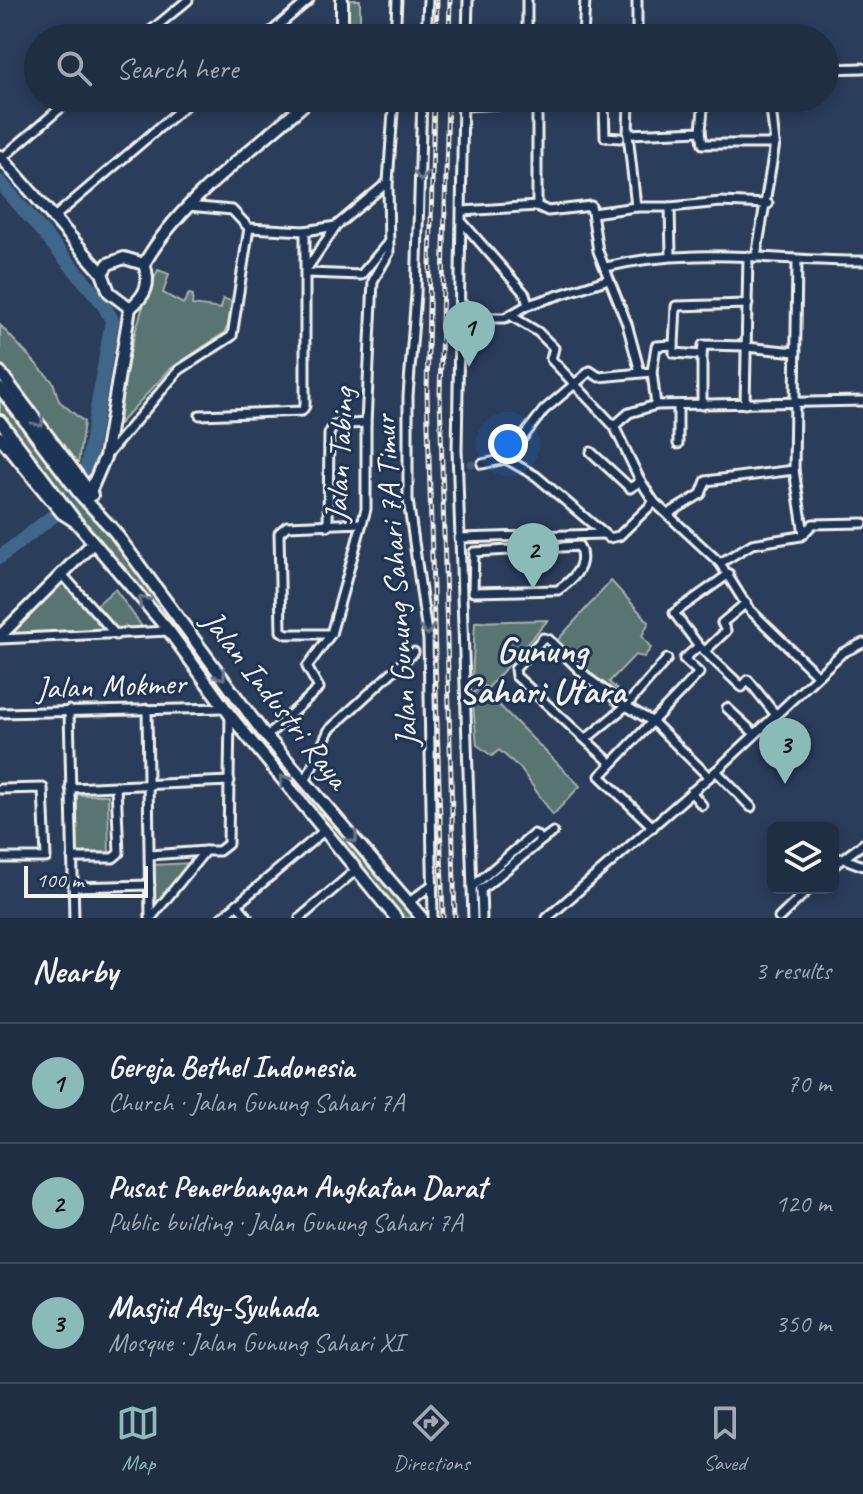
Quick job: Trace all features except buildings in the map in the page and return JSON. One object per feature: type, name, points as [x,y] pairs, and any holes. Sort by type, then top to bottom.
[{"type":"main road","points":[[342,0],[342,24]]},
{"type":"main road","points":[[85,490],[105,457],[130,308],[146,292],[148,279],[144,264],[167,228],[188,206],[295,112]]},
{"type":"main road","points":[[1,158],[102,273],[109,292],[130,308]]},
{"type":"main road","points":[[102,273],[108,264],[124,258],[144,264]]},
{"type":"main road","name":"Jalan Industri Raya","points":[[0,372],[16,390],[73,475]]},
{"type":"main road","points":[[0,386],[16,390]]},
{"type":"main road","name":"Jalan Industri Raya","points":[[0,386],[85,490],[266,737],[422,918]]},
{"type":"main road","name":"Jalan Industri Raya","points":[[0,421],[56,499]]},
{"type":"main road","name":"Jalan Industri Raya","points":[[0,437],[169,631],[227,712],[397,918]]},
{"type":"main road","points":[[0,637],[93,543]]},
{"type":"main road","points":[[397,918],[409,904]]},
{"type":"main road","points":[[386,906],[388,918]]},
{"type":"street","points":[[159,24],[188,0]]},
{"type":"street","points":[[281,24],[309,0]]},
{"type":"street","points":[[396,24],[397,0]]},
{"type":"street","points":[[427,24],[428,0]]},
{"type":"street","points":[[467,24],[468,0]]},
{"type":"street","points":[[527,0],[527,24]]},
{"type":"street","points":[[584,24],[585,0]]},
{"type":"street","points":[[637,0],[637,24]]},
{"type":"street","points":[[839,69],[863,68]]},
{"type":"street","points":[[1,158],[55,112]]},
{"type":"street","points":[[52,219],[178,112]]},
{"type":"street","name":"Jalan Tabing","points":[[266,737],[317,692],[319,683],[307,667],[331,634],[366,509],[366,423],[373,281],[385,264],[390,241],[388,182],[393,112]]},
{"type":"street","name":"Jalan Gunung Sahari 7A Timur","points":[[422,112],[416,294],[408,396],[408,500],[428,640],[433,918]]},
{"type":"street","points":[[462,112],[462,304],[457,465],[473,918]]},
{"type":"street","points":[[537,112],[537,206]]},
{"type":"street","points":[[604,112],[605,137],[701,131]]},
{"type":"street","points":[[627,112],[624,136],[636,207]]},
{"type":"street","points":[[703,112],[703,144],[775,144]]},
{"type":"street","points":[[745,404],[752,257],[768,204],[775,144],[772,112]]},
{"type":"street","points":[[307,271],[336,226],[388,182]]},
{"type":"street","points":[[593,213],[721,202],[768,204]]},
{"type":"street","points":[[188,206],[232,210],[249,228],[305,231],[336,226]]},
{"type":"street","points":[[463,211],[537,206],[548,211],[591,206],[598,251],[627,324],[640,372]]},
{"type":"street","points":[[670,207],[671,255]]},
{"type":"street","points":[[463,223],[525,294],[528,305]]},
{"type":"street","points":[[105,457],[170,380],[202,353],[232,336],[249,228]]},
{"type":"street","points":[[200,415],[302,411],[308,400],[305,231]]},
{"type":"street","points":[[307,271],[361,275],[367,272],[390,241]]},
{"type":"street","points":[[606,267],[629,260],[671,255],[863,261]]},
{"type":"street","points":[[797,261],[794,470],[804,534]]},
{"type":"street","points":[[367,272],[373,281]]},
{"type":"street","points":[[513,317],[528,305],[609,279]]},
{"type":"street","points":[[462,304],[488,318],[513,317],[538,332],[554,348],[551,359],[614,426],[654,502],[720,563],[746,603],[817,675]]},
{"type":"street","points":[[702,355],[674,353],[676,306],[748,304]]},
{"type":"street","points":[[656,405],[652,372],[655,347],[674,345]]},
{"type":"street","points":[[702,405],[703,345],[796,352]]},
{"type":"street","points":[[482,464],[506,459],[544,410],[591,371],[599,377],[652,372]]},
{"type":"street","points":[[614,426],[636,409],[656,405],[863,401]]},
{"type":"street","points":[[678,405],[678,444]]},
{"type":"street","points":[[328,526],[329,434],[334,425],[366,423]]},
{"type":"street","points":[[591,452],[630,488],[641,481]]},
{"type":"street","points":[[506,459],[555,489],[609,538],[619,536],[654,502]]},
{"type":"street","points":[[457,465],[468,464]]},
{"type":"street","points":[[668,514],[701,494],[706,481],[794,470]]},
{"type":"street","points":[[331,634],[287,634],[281,631],[281,529],[362,523]]},
{"type":"street","points":[[720,563],[752,544],[804,534],[813,524],[863,523]]},
{"type":"street","points":[[459,538],[602,534]]},
{"type":"street","points":[[579,546],[582,550],[577,574],[558,590],[476,594],[472,572],[474,552],[579,546]]},
{"type":"street","points":[[459,572],[472,572]]},
{"type":"street","points":[[61,573],[116,635]]},
{"type":"street","points":[[729,574],[674,613],[702,648],[742,687],[748,680],[776,715]]},
{"type":"street","points":[[653,827],[600,776],[699,673],[684,659],[726,631],[722,623],[746,603]]},
{"type":"street","points":[[0,637],[169,631]]},
{"type":"street","points":[[611,763],[515,674],[518,664],[543,638],[550,640],[589,679],[653,722],[751,807]]},
{"type":"street","points":[[547,918],[712,774],[842,653],[863,643]]},
{"type":"street","points":[[305,782],[329,730],[414,652]]},
{"type":"street","points":[[586,739],[626,706],[667,659]]},
{"type":"street","points":[[727,708],[755,734]]},
{"type":"street","points":[[147,709],[150,918]]},
{"type":"street","name":"Jalan Mokmer","points":[[0,713],[147,709],[227,712]]},
{"type":"street","points":[[69,710],[74,918]]},
{"type":"street","points":[[150,855],[219,851],[228,844],[230,781],[227,712]]},
{"type":"street","points":[[70,788],[230,781]]},
{"type":"street","points":[[72,858],[113,858],[119,853],[116,786]]},
{"type":"street","points":[[0,789],[43,788],[46,858],[0,858]]},
{"type":"street","points":[[691,792],[702,805]]},
{"type":"street","points":[[221,918],[325,830]]},
{"type":"street","points":[[481,890],[553,832]]},
{"type":"street","points":[[472,887],[534,834],[542,840]]},
{"type":"street","points":[[839,861],[863,844]]},
{"type":"street","points":[[150,918],[205,851]]},
{"type":"street","points":[[842,858],[863,866]]},
{"type":"street","points":[[300,918],[356,870]]},
{"type":"street","points":[[481,879],[482,918]]},
{"type":"street","points":[[409,904],[433,884]]},
{"type":"street","points":[[73,887],[150,885]]},
{"type":"street","points":[[779,918],[804,894]]},
{"type":"street","points":[[237,904],[248,918]]},
{"type":"green space","points":[[347,0],[360,0],[360,24],[346,24]]},
{"type":"green space","points":[[158,270],[169,274],[163,293],[183,304],[189,294],[193,295],[192,305],[221,309],[223,299],[232,301],[234,314],[224,333],[170,369],[119,424],[132,346]]},
{"type":"green space","points":[[0,325],[53,382],[59,401],[84,422],[77,472],[0,372]]},
{"type":"green space","points":[[0,388],[266,737],[422,918],[388,918],[386,905],[0,421]]},
{"type":"green space","points":[[61,580],[91,610],[115,589],[146,632],[10,633]]},
{"type":"green space","points":[[611,581],[649,622],[642,636],[651,648],[644,657],[635,655],[609,682],[622,694],[624,705],[618,710],[554,644]]},
{"type":"green space","points":[[548,620],[488,688],[472,681],[475,622]]},
{"type":"green space","points":[[481,687],[580,786],[553,815],[520,768],[499,750],[492,756],[477,745],[472,694]]},
{"type":"green space","points":[[75,795],[108,795],[109,857],[75,858]]},
{"type":"green space","points":[[191,863],[152,910],[152,865]]},
{"type":"waterway","points":[[0,182],[102,302],[112,320],[85,480],[57,513],[0,557]]},
{"type":"tunnel","points":[[468,464],[482,464]]},
{"type":"railway","points":[[436,24],[437,0]]},
{"type":"railway","points":[[449,24],[450,0]]},
{"type":"railway","points":[[434,112],[427,392],[443,918]]},
{"type":"railway","points":[[448,112],[440,394],[455,918]]},
{"type":"place","name":"Gereja Bethel Indonesia","points":[[469,367]]},
{"type":"place","name":"Pusat Penerbangan Angkatan Darat","points":[[533,589]]},
{"type":"place","name":"Masjid Asy-Syuhada","points":[[785,784]]},
{"type":"district","name":"Gunung Sahari Utara","points":[[542,670]]}]
